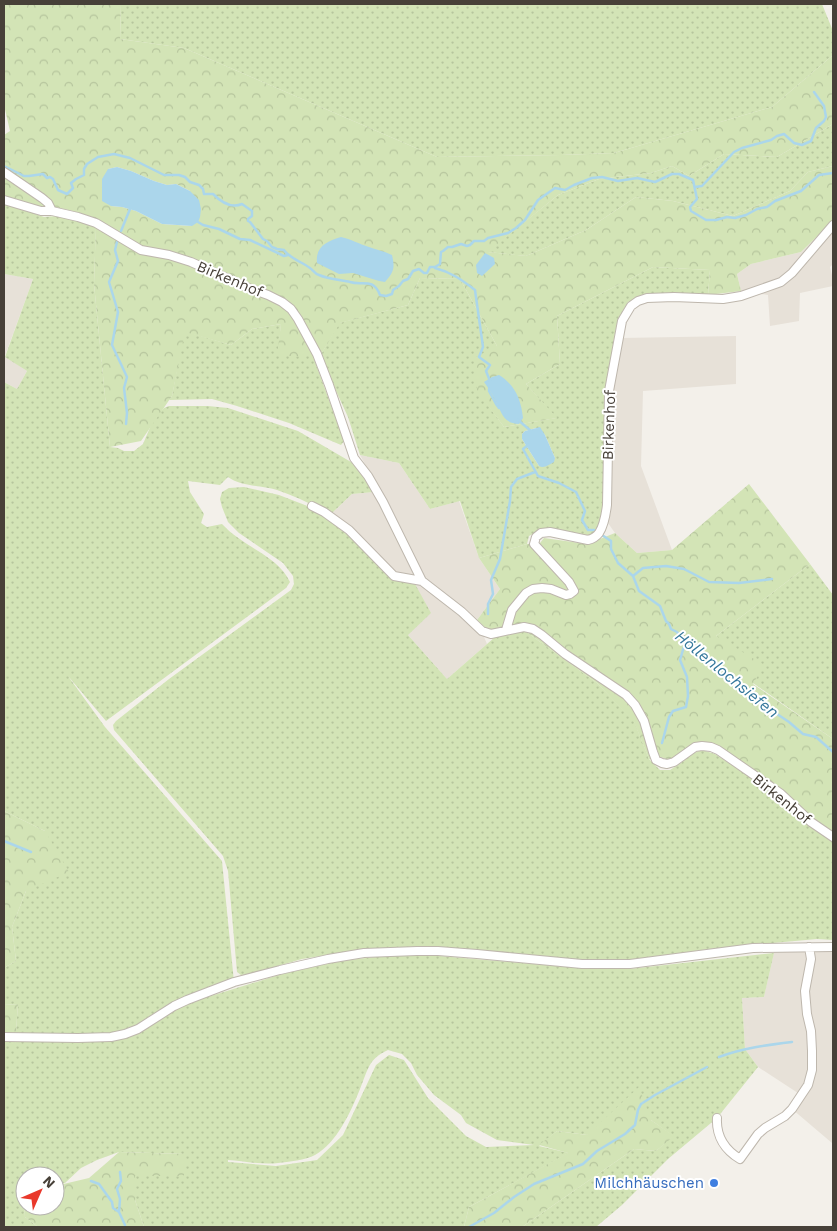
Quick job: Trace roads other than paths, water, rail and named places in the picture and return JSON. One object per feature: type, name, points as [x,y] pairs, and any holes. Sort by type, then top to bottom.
[{"type":"street","points":[[4,172],[42,198],[52,211]]},
{"type":"street","name":"Birkenhof","points":[[4,200],[41,211],[52,211],[96,223],[141,250],[169,255],[191,262],[282,302],[291,309],[317,354],[354,458],[368,476],[383,502],[422,581],[462,612],[482,631],[491,634],[524,627],[533,629],[565,654],[626,695],[635,704],[644,721],[656,760],[667,764],[674,762],[695,747],[711,747],[718,750],[780,793],[819,829],[833,837]]},
{"type":"street","name":"Birkenhof","points":[[506,630],[512,610],[526,593],[533,589],[542,588],[566,594],[574,591],[569,582],[534,544],[536,537],[541,533],[550,532],[588,540],[598,534],[607,504],[609,391],[622,320],[631,306],[647,298],[723,299],[741,296],[775,284],[792,273],[833,226]]},
{"type":"street","name":"Birkenhof","points":[[312,506],[349,530],[394,576],[422,581]]},
{"type":"street","points":[[717,1118],[716,1124],[722,1144],[740,1159],[764,1128],[785,1116],[792,1109],[808,1085],[812,1070],[811,1032],[805,991],[811,959],[809,947]]},
{"type":"street","points":[[4,1037],[78,1038],[111,1037],[125,1034],[138,1029],[174,1006],[225,985],[280,970],[364,953],[438,951],[582,964],[630,964],[753,948],[833,947]]},
{"type":"water","points":[[117,167],[167,185],[176,184],[190,191],[199,200],[201,209],[198,222],[192,226],[162,224],[136,211],[111,206],[102,201],[102,179],[108,169]]},
{"type":"water","points":[[341,237],[392,255],[393,270],[385,282],[353,273],[339,274],[317,263],[320,248],[331,240]]},
{"type":"water","points":[[485,253],[494,258],[495,264],[482,276],[477,273],[476,265]]},
{"type":"water","points":[[499,375],[509,383],[519,399],[523,418],[519,424],[509,422],[503,416],[493,395],[484,382]]},
{"type":"water","points":[[540,427],[555,458],[554,462],[543,467],[539,466],[522,439],[522,434],[525,431]]},
{"type":"waterway","points":[[695,187],[702,186],[734,152],[742,148],[771,140],[784,134],[794,143],[802,145],[811,141],[816,128],[826,117],[824,106],[814,92]]},
{"type":"waterway","points":[[4,166],[24,176],[43,174],[47,178],[50,177],[53,179],[58,190],[67,194],[73,188],[71,183],[84,175],[84,169],[87,164],[98,157],[114,154],[130,158],[164,175],[185,177],[190,182],[199,185],[203,189],[204,194],[213,194],[226,204],[234,206],[242,204],[252,211],[252,216],[248,221],[263,239],[272,247],[284,250],[318,274],[354,283],[371,284],[380,295],[386,296],[392,294],[393,290],[408,279],[413,271],[419,269],[427,273],[430,267],[440,264],[441,252],[448,247],[461,244],[467,246],[474,241],[484,241],[488,238],[508,233],[516,228],[525,220],[538,200],[555,188],[565,190],[592,178],[602,177],[618,181],[637,178],[655,182],[672,174],[679,174],[693,180],[697,199],[690,207],[691,211],[706,220],[716,220],[727,217],[735,218],[767,207],[775,201],[801,191],[819,175],[833,173]]},
{"type":"waterway","points":[[121,231],[130,209]]},
{"type":"waterway","points":[[198,222],[240,239],[250,240],[284,256],[288,255]]},
{"type":"waterway","points":[[117,242],[115,250],[118,261],[109,282],[118,312],[112,345],[127,377],[124,388],[127,413],[126,424]]},
{"type":"waterway","name":"Höllenlochsiefen","points":[[435,268],[456,277],[475,290],[483,347],[479,357],[490,365],[486,371],[490,381]]},
{"type":"waterway","name":"Höllenlochsiefen","points":[[489,389],[499,408]]},
{"type":"waterway","name":"Höllenlochsiefen","points":[[518,420],[531,431]]},
{"type":"waterway","name":"Höllenlochsiefen","points":[[528,445],[523,449],[538,476],[559,483],[576,492],[585,511],[582,520],[588,530],[594,530]]},
{"type":"waterway","points":[[488,614],[488,604],[493,594],[491,580],[500,559],[511,487],[517,479],[535,472]]},
{"type":"waterway","name":"Höllenlochsiefen","points":[[602,535],[611,541],[611,549],[618,563],[633,576],[639,591],[660,606],[671,629],[677,632],[685,643],[711,663],[724,670],[750,697],[762,700],[768,708],[803,734],[816,737],[833,752]]},
{"type":"waterway","points":[[633,576],[643,568],[666,566],[684,569],[709,582],[739,583],[772,579]]},
{"type":"waterway","points":[[662,743],[669,717],[673,711],[686,707],[688,696],[687,677],[680,660],[685,643]]},
{"type":"waterway","points":[[4,841],[31,852]]},
{"type":"waterway","points":[[719,1057],[746,1049],[792,1042]]},
{"type":"waterway","points":[[469,1227],[494,1213],[534,1184],[583,1164],[597,1151],[625,1134],[635,1125],[641,1104],[707,1067]]},
{"type":"waterway","points":[[119,1212],[120,1199],[117,1189],[121,1181],[120,1172]]},
{"type":"waterway","points":[[91,1181],[99,1184],[112,1202],[113,1208],[119,1212],[125,1227]]},
{"type":"place","name":"Milchhäuschen","points":[[714,1183]]}]
